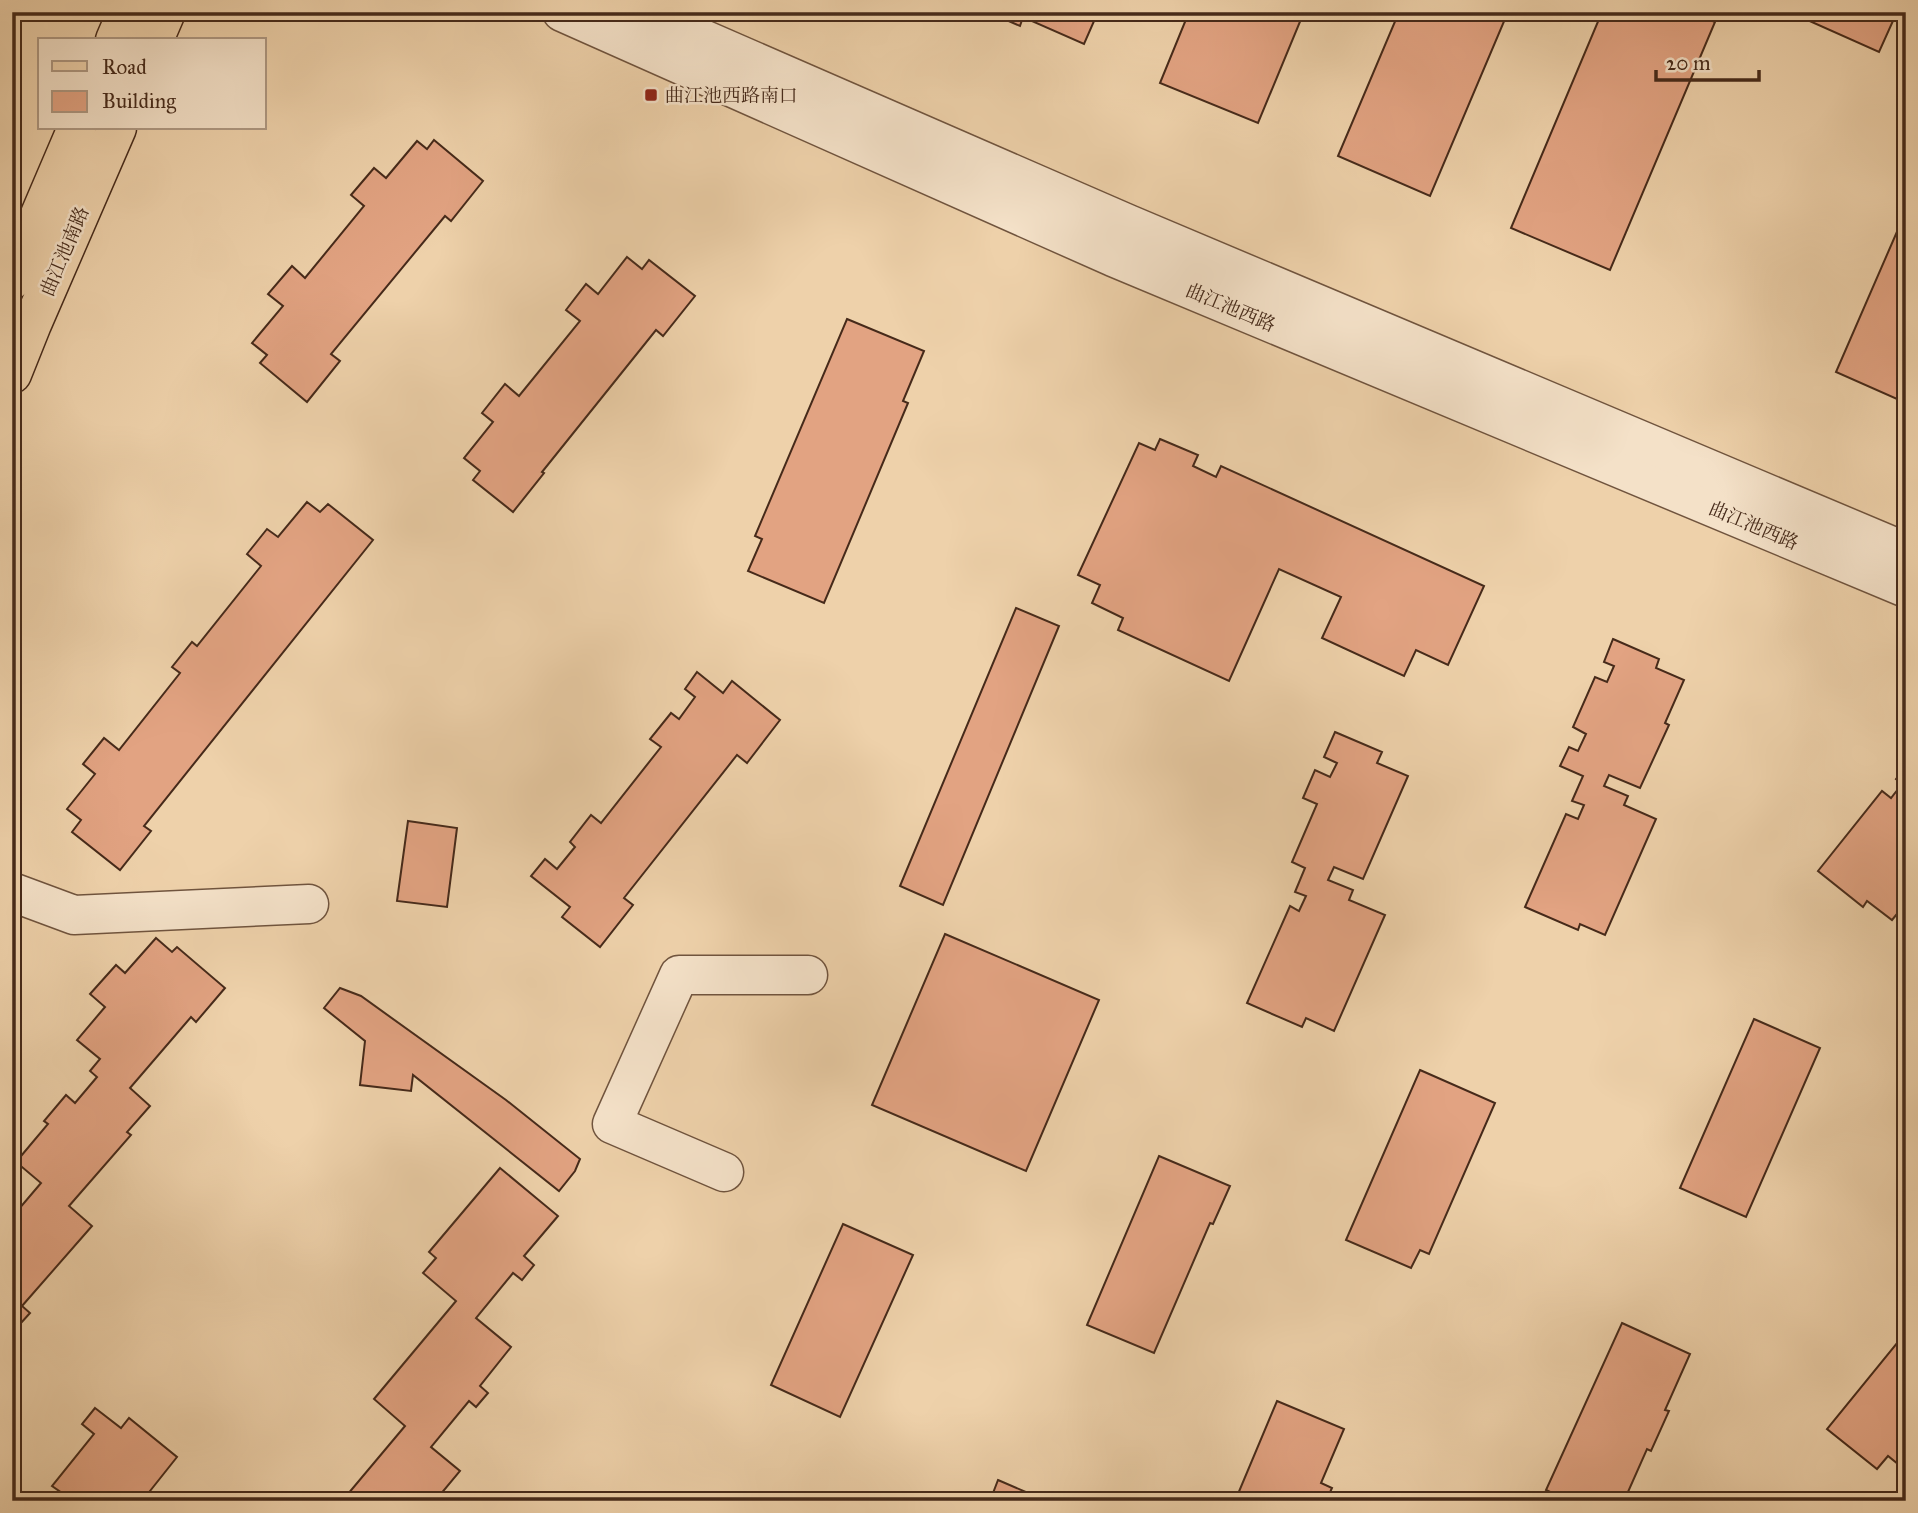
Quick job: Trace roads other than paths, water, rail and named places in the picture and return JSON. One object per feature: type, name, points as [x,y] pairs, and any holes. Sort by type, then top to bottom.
[{"type":"main road","points":[[116,38],[127,12]]},
{"type":"main road","points":[[155,38],[166,12]]},
{"type":"main road","name":"曲江池南路","points":[[12,280],[76,130]]},
{"type":"main road","name":"曲江池南路","points":[[12,374],[116,130]]},
{"type":"street","name":"曲江池西路","points":[[562,12],[1113,257],[1906,588]]},
{"type":"street","name":"曲江池西路","points":[[641,12],[1115,218],[1906,552]]},
{"type":"street","points":[[12,892],[74,915],[309,904]]},
{"type":"street","points":[[724,1172],[612,1124],[679,975],[808,975]]},
{"type":"place","name":"曲江池西路南口","points":[[651,95]]}]
